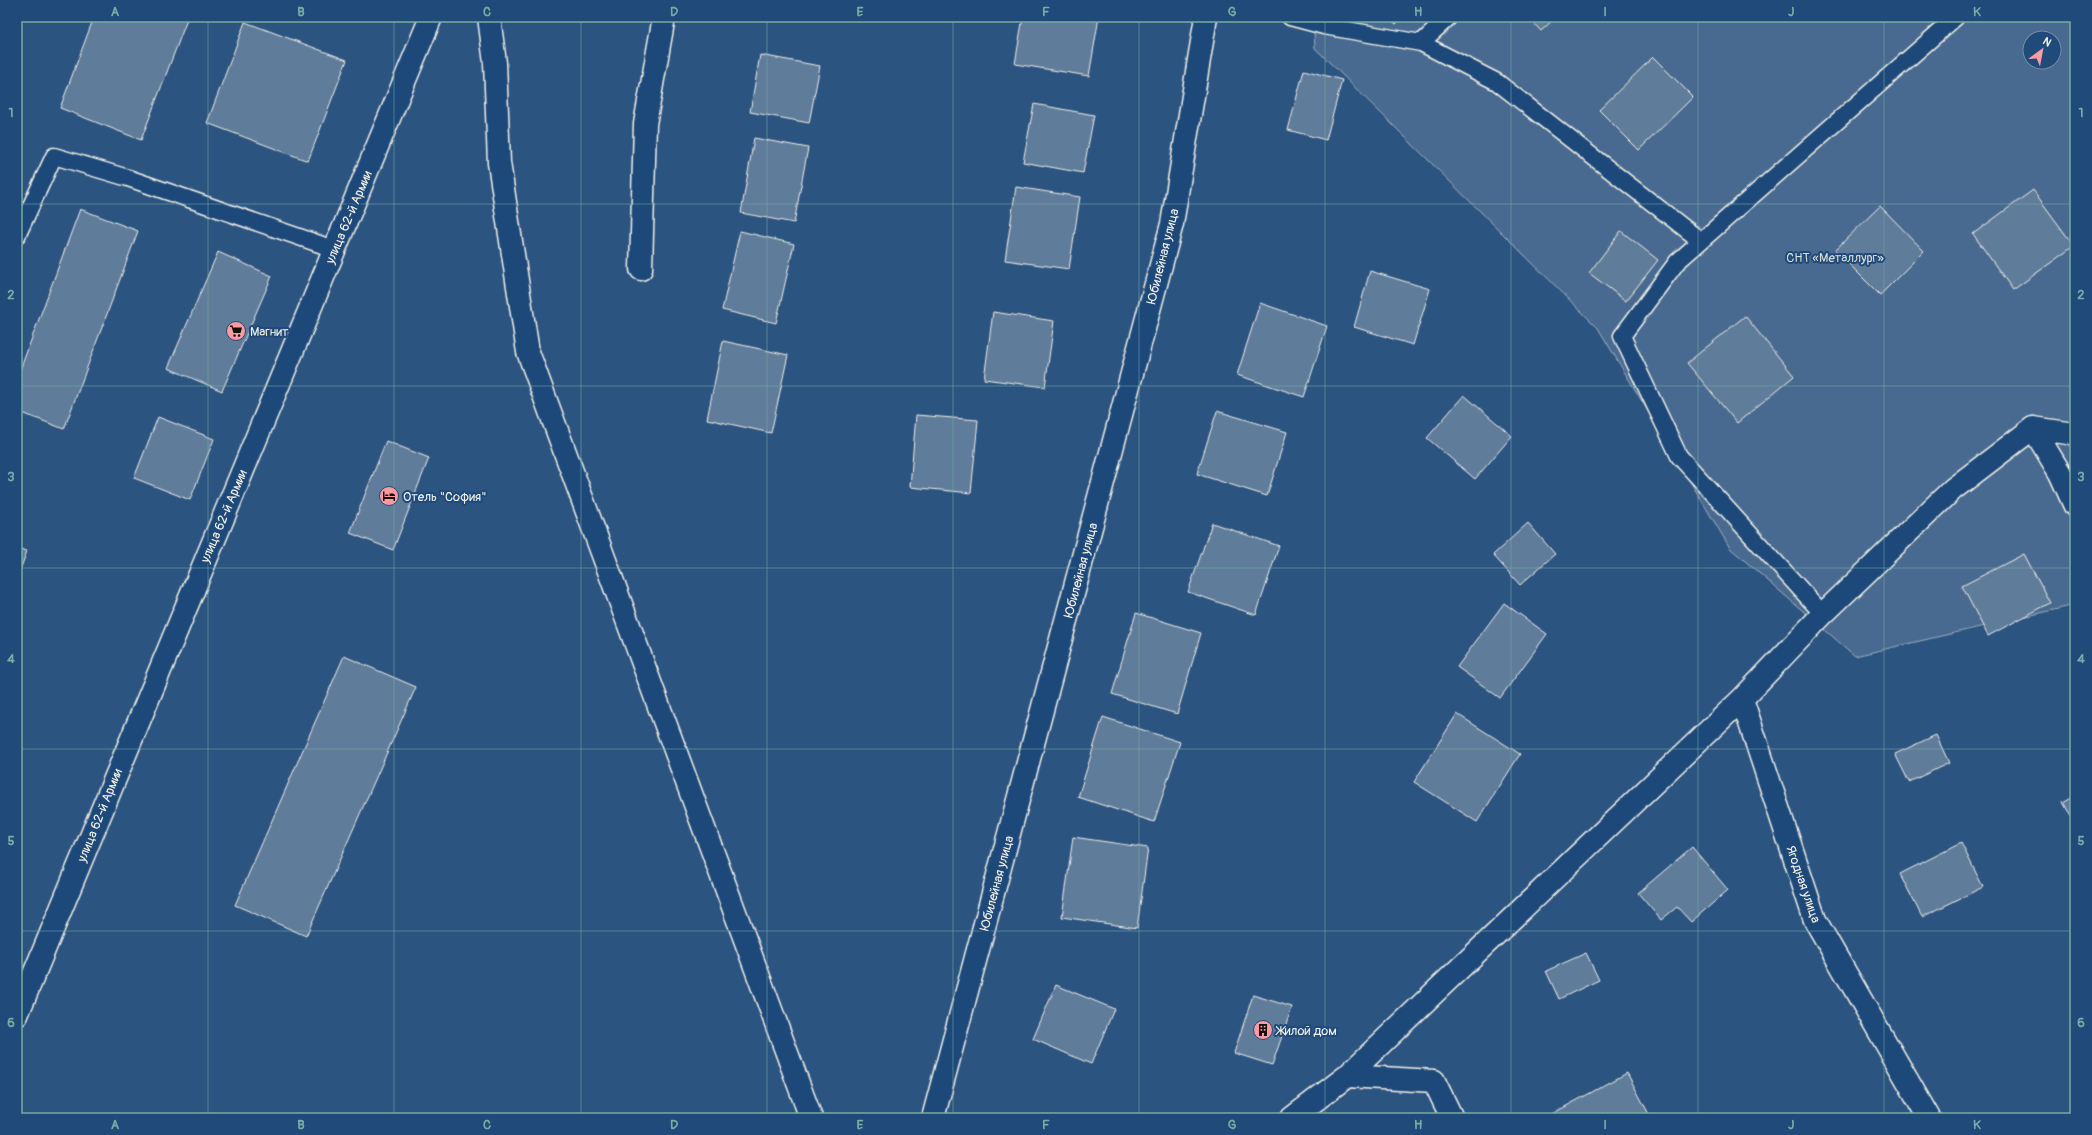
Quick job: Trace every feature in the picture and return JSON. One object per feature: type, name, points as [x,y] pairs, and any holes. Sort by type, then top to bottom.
[{"type":"street","name":"улица 62-й Армии","points":[[17,1015],[431,17]]},
{"type":"street","points":[[489,17],[495,63],[499,164],[528,352],[811,1118]]},
{"type":"street","points":[[641,269],[645,124],[664,17]]},
{"type":"street","name":"Юбилейная улица","points":[[933,1118],[1172,224],[1206,17]]},
{"type":"street","points":[[2033,428],[2060,473],[2075,506]]},
{"type":"street","points":[[1292,1118],[1347,1076],[1742,699],[1823,614],[1954,489],[2033,428],[2075,434]]},
{"type":"street","name":"Ягодная улица","points":[[1742,699],[1815,920],[1929,1118]]},
{"type":"street","points":[[1347,1076],[1434,1082],[1452,1118]]},
{"type":"lane","points":[[1290,17],[1326,22],[1421,43],[1498,82],[1701,241]]},
{"type":"lane","points":[[1421,43],[1449,17]]},
{"type":"lane","points":[[1823,614],[1679,456],[1622,336],[1677,262],[1956,17]]},
{"type":"lane","points":[[17,236],[54,156],[128,178],[334,249]]},
{"type":"green space","name":"СНТ «Металлург»","points":[[1313,17],[2075,17],[2075,605],[1855,656],[1730,548],[1598,328],[1315,48]]},
{"type":"building","points":[[94,17],[188,17],[141,140],[60,108]]},
{"type":"building","points":[[1023,17],[1099,17],[1089,76],[1015,64]]},
{"type":"building","points":[[1388,17],[1403,17],[1396,24]]},
{"type":"building","points":[[1528,17],[1556,17],[1541,31]]},
{"type":"building","points":[[245,22],[347,60],[308,161],[207,123]]},
{"type":"building","points":[[760,55],[820,66],[809,123],[750,112]]},
{"type":"building","points":[[1653,57],[1693,97],[1639,150],[1599,110]]},
{"type":"building","points":[[1304,70],[1342,80],[1326,140],[1288,130]]},
{"type":"building","points":[[1034,104],[1094,115],[1083,173],[1023,162]]},
{"type":"building","points":[[754,138],[808,148],[794,223],[741,213]]},
{"type":"building","points":[[1016,187],[1080,197],[1069,269],[1005,260]]},
{"type":"building","points":[[2033,190],[2074,246],[2013,290],[1973,234]]},
{"type":"building","points":[[1880,206],[1924,251],[1880,295],[1835,250]]},
{"type":"building","points":[[80,209],[138,231],[64,429],[17,411],[17,378]]},
{"type":"building","points":[[740,231],[794,244],[776,323],[722,310]]},
{"type":"building","points":[[1621,231],[1658,260],[1626,301],[1589,273]]},
{"type":"building","points":[[218,252],[272,276],[222,391],[168,368]]},
{"type":"building","points":[[1370,271],[1430,289],[1413,345],[1354,327]]},
{"type":"building","points":[[1260,303],[1327,326],[1304,397],[1237,375]]},
{"type":"building","points":[[993,312],[1054,321],[1045,387],[984,379]]},
{"type":"building","points":[[1745,316],[1794,376],[1737,423],[1687,363]]},
{"type":"building","points":[[723,341],[788,355],[771,433],[707,419]]},
{"type":"building","points":[[1464,395],[1512,436],[1475,479],[1427,438]]},
{"type":"building","points":[[1217,411],[1287,432],[1267,496],[1197,474]]},
{"type":"building","points":[[916,415],[978,420],[971,493],[910,487]]},
{"type":"building","points":[[158,417],[214,439],[190,500],[134,478]]},
{"type":"building","name":"Отель \"София\"","points":[[386,441],[429,458],[393,550],[350,533]]},
{"type":"building","points":[[1212,523],[1279,546],[1256,615],[1188,592]]},
{"type":"building","points":[[1528,523],[1555,554],[1520,585],[1493,555]]},
{"type":"building","points":[[17,548],[27,551],[17,578]]},
{"type":"building","points":[[2024,554],[2050,603],[1988,636],[1962,586]]},
{"type":"building","points":[[1504,603],[1547,634],[1500,698],[1457,667]]},
{"type":"building","points":[[1136,613],[1201,633],[1177,714],[1112,694]]},
{"type":"building","points":[[344,656],[416,687],[306,936],[235,905]]},
{"type":"building","points":[[1457,714],[1520,754],[1477,822],[1414,782]]},
{"type":"building","points":[[1103,717],[1180,742],[1154,822],[1078,797]]},
{"type":"building","points":[[1936,735],[1949,763],[1909,782],[1895,754]]},
{"type":"building","points":[[2075,795],[2075,824],[2063,802]]},
{"type":"building","points":[[1073,837],[1148,848],[1137,928],[1062,917]]},
{"type":"building","points":[[1961,843],[1983,887],[1922,917],[1900,874]]},
{"type":"building","points":[[1692,847],[1728,890],[1691,922],[1677,907],[1661,920],[1638,893]]},
{"type":"building","points":[[1586,953],[1599,980],[1559,999],[1546,971]]},
{"type":"building","points":[[1056,985],[1114,1009],[1091,1064],[1033,1039]]},
{"type":"building","name":"Жилой дом","points":[[1253,995],[1292,1007],[1272,1065],[1234,1053]]},
{"type":"building","points":[[1627,1073],[1651,1118],[1549,1118],[1548,1116]]},
{"type":"place","name":"Магнит","points":[[236,331]]},
{"type":"place","name":"Отель \"София\"","points":[[389,496]]},
{"type":"place","name":"Жилой дом","points":[[1263,1030]]}]
